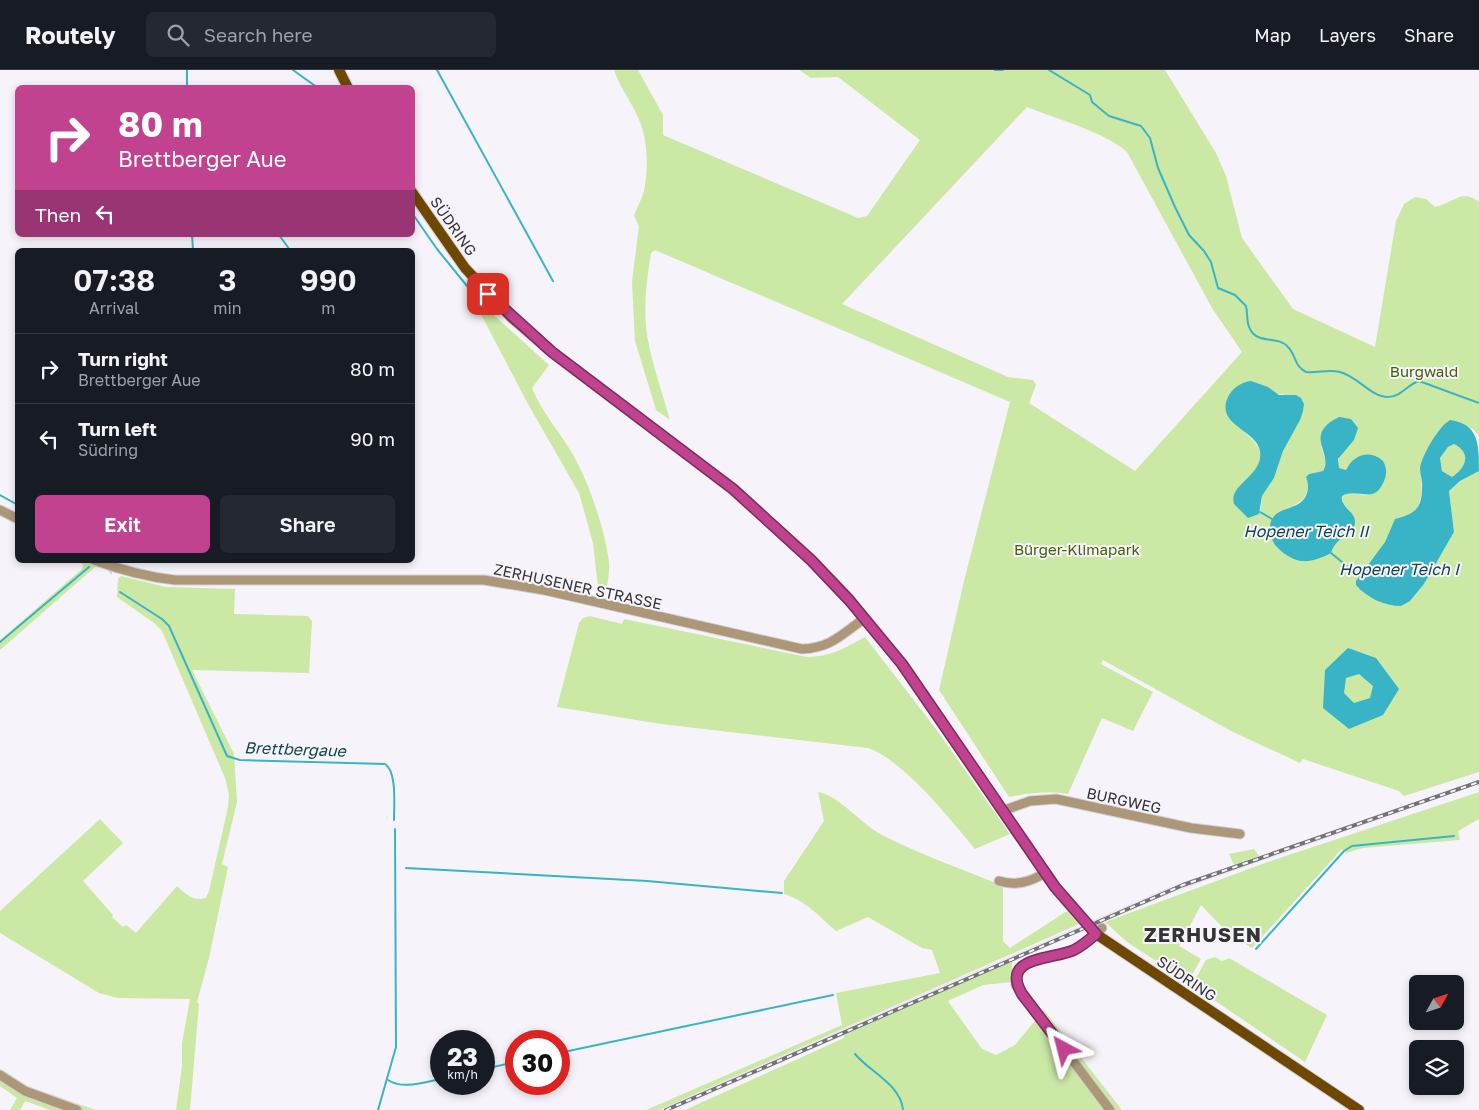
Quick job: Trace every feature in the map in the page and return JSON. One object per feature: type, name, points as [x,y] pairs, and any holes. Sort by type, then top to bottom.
[{"type":"main road","points":[[339,70],[346,85]]},
{"type":"main road","name":"SÜDRING","points":[[415,196],[465,268],[512,318],[552,352],[733,489],[811,560],[865,618],[902,664],[1045,873],[1074,910],[1099,931],[1359,1110]]},
{"type":"street","points":[[0,510],[15,518]]},
{"type":"street","name":"ZERHUSENER STRASSE","points":[[103,563],[134,573],[175,580],[484,580],[544,590],[802,649],[817,649],[832,642],[865,618]]},
{"type":"street","name":"BURGWEG","points":[[1002,811],[1030,801],[1056,799],[1191,828],[1240,834]]},
{"type":"street","points":[[999,881],[1007,883],[1026,882],[1045,873]]},
{"type":"street","points":[[1099,931],[1074,950],[1030,961],[1022,966],[1016,976],[1016,985],[1110,1110]]},
{"type":"street","points":[[0,1075],[42,1099],[77,1110]]},
{"type":"shaded area","points":[[1479,780],[1479,784],[1172,893],[1012,961],[674,1110],[659,1110],[1169,887]]},
{"type":"green space","points":[[614,70],[638,70],[663,115],[663,135],[858,218],[867,216],[920,140],[838,77],[811,78],[799,70],[1165,70],[1216,153],[1226,176],[1242,238],[1293,309],[1375,347],[1396,221],[1404,204],[1415,197],[1426,199],[1435,207],[1467,196],[1479,202],[1479,436],[1472,428],[1444,438],[1430,446],[1422,461],[1421,495],[1415,511],[1393,525],[1385,542],[1359,576],[1410,601],[1424,584],[1454,532],[1449,491],[1460,481],[1479,471],[1479,772],[1404,796],[1399,791],[1303,759],[1300,763],[1233,732],[1103,660],[1101,664],[1153,692],[1133,731],[1102,718],[1068,794],[1038,793],[1009,797],[939,690],[964,581],[1010,402],[655,250],[651,253],[648,276],[646,323],[651,354],[670,420],[656,410],[635,341],[632,282],[639,226],[634,216],[644,191],[647,171],[645,140],[639,120]],"holes":[[[1027,107],[1080,126],[1106,138],[1127,152],[1212,308],[1242,352],[1135,471],[1029,403],[1036,385],[1033,380],[1008,377],[842,304]],[[1268,387],[1275,394],[1284,394],[1291,436],[1283,451],[1274,478],[1262,496],[1260,514],[1242,483],[1256,470],[1261,459],[1259,449],[1253,440],[1236,424],[1229,414],[1227,404]],[[1354,440],[1340,456],[1339,468],[1346,470],[1348,465],[1385,465],[1386,475],[1381,484],[1370,494],[1353,493],[1342,496],[1343,504],[1351,512],[1349,534],[1339,538],[1333,545],[1295,559],[1276,547],[1272,518],[1303,499],[1307,493],[1307,477],[1309,474],[1323,471],[1326,462],[1321,446]]]},
{"type":"green space","points":[[476,305],[486,308],[549,365],[532,388],[540,405],[578,465],[595,506],[609,562],[605,597],[599,596],[593,543],[579,493],[528,404]]},
{"type":"green space","points":[[1454,444],[1463,452],[1465,460],[1461,469],[1452,477],[1442,471],[1440,458],[1448,447]]},
{"type":"green space","points":[[81,563],[96,563],[112,570],[112,575],[105,568],[95,567],[0,650],[0,640],[82,569],[83,565]]},
{"type":"green space","points":[[121,576],[166,587],[235,589],[234,614],[308,616],[312,621],[309,673],[192,670],[234,754],[237,802],[222,864],[228,867],[209,958],[197,1002],[199,1004],[190,1110],[176,1110],[182,1066],[182,1043],[190,999],[118,998],[99,993],[0,933],[0,911],[100,819],[123,843],[83,881],[113,915],[112,917],[123,927],[126,925],[136,933],[177,886],[183,892],[197,899],[206,898],[209,891],[228,807],[229,794],[225,778],[162,631],[154,623],[117,597],[118,579]]},
{"type":"green space","points":[[590,616],[622,624],[624,619],[807,657],[830,654],[865,637],[936,729],[1010,834],[975,849],[926,792],[896,765],[868,748],[661,724],[557,707],[579,623],[583,618]]},
{"type":"green space","points":[[818,792],[842,804],[882,835],[1003,886],[1003,941],[1010,948],[1067,911],[1079,924],[659,1110],[646,1110],[842,1025],[836,993],[940,973],[932,950],[922,948],[868,917],[836,931],[799,900],[784,894],[784,881],[824,821]]},
{"type":"green space","points":[[1479,792],[1479,819],[1458,831],[1460,840],[1363,848],[1346,853],[1342,849],[1252,948],[1228,933],[1201,905],[1179,946],[1201,959],[1188,982],[1127,942],[1105,922],[1265,863]]},
{"type":"green space","points":[[1254,849],[1259,856],[1234,865],[1229,854]]},
{"type":"green space","points":[[1215,957],[1222,961],[1229,958],[1327,1015],[1305,1062],[1192,985],[1206,960]]},
{"type":"green space","points":[[1012,961],[1012,982],[983,985],[948,1001],[982,1049],[996,1055],[1015,1045],[1044,1010],[1122,1110],[685,1110],[844,1038],[844,1035]]},
{"type":"green space","points":[[0,1069],[26,1086],[96,1110],[50,1110],[25,1101],[20,1110],[10,1110],[17,1098],[0,1086]]},
{"type":"water","points":[[1251,381],[1268,387],[1279,395],[1296,395],[1301,398],[1304,404],[1300,420],[1283,451],[1274,478],[1262,496],[1259,514],[1248,518],[1234,504],[1234,497],[1236,491],[1257,467],[1260,460],[1260,451],[1251,437],[1231,420],[1227,413],[1226,405],[1229,395],[1236,387]]},
{"type":"water","name":"Hopener Teich II","points":[[1339,417],[1351,419],[1358,428],[1354,440],[1338,459],[1339,468],[1346,470],[1357,457],[1373,455],[1383,461],[1386,469],[1385,478],[1375,493],[1354,493],[1342,496],[1343,504],[1353,515],[1355,523],[1354,528],[1337,542],[1331,553],[1313,560],[1294,559],[1275,545],[1270,531],[1270,523],[1277,513],[1300,503],[1304,499],[1308,488],[1306,477],[1309,474],[1323,471],[1325,458],[1321,444],[1322,430]]},
{"type":"water","name":"Hopener Teich I","points":[[1450,420],[1460,422],[1472,431],[1479,452],[1479,471],[1460,481],[1449,491],[1454,532],[1424,584],[1410,601],[1401,606],[1383,603],[1365,594],[1356,585],[1356,581],[1385,542],[1395,519],[1412,513],[1418,506],[1422,495],[1421,462],[1432,441]],"holes":[[[1454,444],[1460,448],[1465,456],[1464,465],[1452,477],[1442,471],[1440,458],[1448,447]]]},
{"type":"water","points":[[1348,648],[1376,658],[1399,689],[1383,715],[1349,729],[1323,708],[1325,670]],"holes":[[[1359,674],[1373,686],[1370,698],[1354,703],[1344,693],[1346,678]]]},
{"type":"waterway","name":"Brettbergaue","points":[[187,70],[187,85]]},
{"type":"waterway","points":[[293,70],[314,85]]},
{"type":"waterway","points":[[437,70],[553,281]]},
{"type":"waterway","points":[[995,70],[1003,70]]},
{"type":"waterway","points":[[1049,70],[1090,95],[1092,102],[1109,116],[1141,126],[1150,138],[1158,168],[1189,235],[1204,251],[1211,262],[1218,288],[1235,295],[1246,306],[1248,324],[1254,334],[1263,339],[1284,343],[1291,350],[1299,366],[1306,372],[1340,372],[1382,396],[1397,395],[1419,381],[1479,403]]},
{"type":"waterway","points":[[415,217],[437,249],[471,291]]},
{"type":"waterway","name":"Brettbergaue","points":[[192,237],[193,248]]},
{"type":"waterway","points":[[280,237],[289,248]]},
{"type":"waterway","points":[[0,495],[15,503]]},
{"type":"waterway","points":[[1260,512],[1272,519]]},
{"type":"waterway","points":[[1331,553],[1359,576]]},
{"type":"waterway","points":[[0,642],[89,567]]},
{"type":"waterway","name":"Brettbergaue","points":[[120,592],[162,619],[169,626],[227,756],[240,760],[385,764],[389,768],[393,781],[394,820]]},
{"type":"waterway","name":"Brettbergaue","points":[[378,1110],[396,1047],[395,829]]},
{"type":"waterway","points":[[1256,949],[1344,851],[1352,846],[1454,836]]},
{"type":"waterway","points":[[406,868],[647,881],[782,893]]},
{"type":"waterway","points":[[570,1051],[833,995]]},
{"type":"waterway","points":[[855,1054],[891,1086],[897,1093],[903,1110]]},
{"type":"waterway","points":[[495,1067],[505,1064]]},
{"type":"waterway","points":[[388,1080],[407,1085],[430,1081]]},
{"type":"railway","points":[[666,1110],[1183,885],[1479,782]]},
{"type":"district","name":"ZERHUSEN","points":[[1203,934]]},
{"type":"route","points":[[488,294],[512,318],[552,352],[691,456],[772,523],[849,600],[902,664],[1055,887],[1096,934],[1074,950],[1030,961],[1022,966],[1016,976],[1016,985],[1064,1049]]},
{"type":"park label","name":"Burgwald","points":[[1424,371]]},
{"type":"park label","name":"Bürger-Klimapark","points":[[1077,549]]}]
